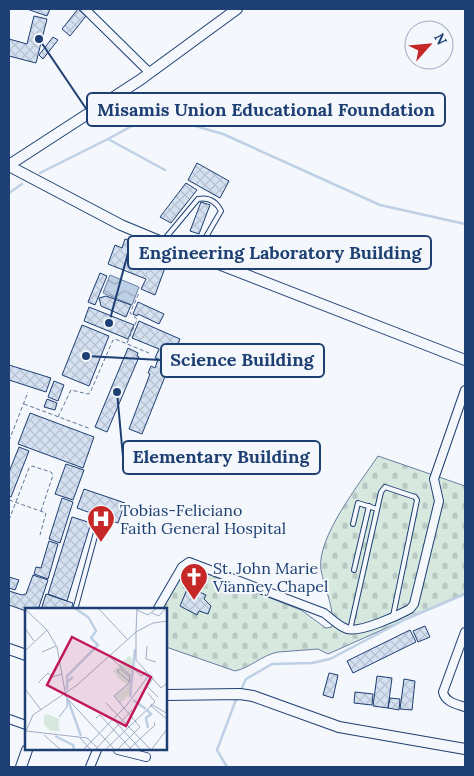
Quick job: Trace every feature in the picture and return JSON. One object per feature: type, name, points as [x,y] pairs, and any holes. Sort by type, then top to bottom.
[{"type":"street","points":[[85,9],[150,73]]},
{"type":"street","points":[[237,9],[150,73],[9,166],[122,225],[465,360]]},
{"type":"street","points":[[158,608],[182,567],[189,562],[324,613],[350,630],[360,629],[407,611],[414,604],[439,500],[434,479],[465,390]]},
{"type":"street","points":[[465,632],[443,692],[448,701],[465,707]]},
{"type":"street","points":[[9,649],[25,655]]},
{"type":"street","points":[[168,695],[240,694],[253,696],[339,728],[465,749]]},
{"type":"street","points":[[9,719],[25,724]]},
{"type":"street","points":[[21,767],[27,751]]},
{"type":"street","points":[[90,767],[97,751]]},
{"type":"street","points":[[122,751],[146,757]]},
{"type":"lane","points":[[162,242],[198,199],[210,200],[221,211],[195,255]]},
{"type":"lane","points":[[350,630],[383,487],[416,497],[417,500],[393,616]]},
{"type":"lane","points":[[353,524],[358,503],[377,509]]},
{"type":"lane","points":[[354,570],[369,506]]},
{"type":"lane","points":[[76,608],[98,525]]},
{"type":"path","points":[[127,344],[137,320],[130,313],[139,293]]},
{"type":"path","points":[[58,417],[71,390],[90,393],[113,340],[149,353]]},
{"type":"path","points":[[9,441],[28,392]]},
{"type":"path","points":[[24,404],[91,429]]},
{"type":"path","points":[[9,520],[29,468],[33,466],[51,472],[53,475],[41,511]]},
{"type":"path","points":[[9,500],[46,513],[40,535]]},
{"type":"green space","points":[[378,456],[465,486],[465,593],[328,654],[318,649],[278,652],[235,671],[168,648],[168,608],[163,608],[183,572],[189,569],[201,571],[301,610],[326,628],[332,627],[331,606],[321,570],[321,557],[332,527]]},
{"type":"water","points":[[110,275],[139,287],[132,305],[103,293]]},
{"type":"building","points":[[27,9],[50,9],[47,16]]},
{"type":"building","points":[[78,9],[86,16],[70,36],[62,29]]},
{"type":"building","points":[[34,16],[47,19],[36,63],[9,56],[9,39],[27,44]]},
{"type":"building","points":[[53,37],[58,40],[43,59],[39,55]]},
{"type":"building","points":[[197,163],[229,181],[220,198],[188,180]]},
{"type":"building","points":[[186,183],[197,190],[171,223],[160,217]]},
{"type":"building","points":[[201,202],[210,205],[199,234],[190,231]]},
{"type":"building","points":[[125,239],[135,243],[132,251],[166,265],[155,295],[141,289],[146,279],[108,264],[115,245],[122,248]]},
{"type":"building","points":[[100,273],[107,276],[95,305],[88,302]]},
{"type":"building","points":[[106,296],[131,305],[126,317],[101,306],[99,298]]},
{"type":"building","points":[[138,302],[164,314],[159,324],[138,314],[137,316],[133,314]]},
{"type":"building","points":[[89,307],[134,325],[128,339],[84,321]]},
{"type":"building","points":[[139,321],[180,339],[142,434],[129,429],[150,374],[148,373],[151,366],[155,368],[158,359],[155,358],[159,349],[132,338]]},
{"type":"building","points":[[82,325],[109,336],[89,386],[62,375]]},
{"type":"building","points":[[128,348],[138,353],[137,356],[139,357],[107,432],[95,427]]},
{"type":"building","points":[[9,365],[51,378],[46,392],[9,380]]},
{"type":"building","points":[[54,381],[64,385],[58,401],[48,397]]},
{"type":"building","points":[[47,399],[57,403],[55,410],[44,407]]},
{"type":"building","points":[[30,413],[94,437],[83,468],[18,444]]},
{"type":"building","points":[[19,447],[29,451],[11,497],[9,496],[9,472]]},
{"type":"building","points":[[66,464],[84,470],[73,500],[55,494]]},
{"type":"building","points":[[84,489],[125,503],[118,523],[77,508]]},
{"type":"building","points":[[62,498],[73,502],[60,543],[49,539]]},
{"type":"building","points":[[72,517],[91,523],[67,601],[48,594]]},
{"type":"building","points":[[49,541],[58,544],[48,579],[34,574],[36,567],[41,568]]},
{"type":"building","points":[[33,575],[48,580],[39,607],[25,608],[25,611],[9,605],[9,591],[22,595],[26,594]]},
{"type":"building","points":[[9,577],[19,580],[15,590],[9,588]]},
{"type":"building","name":"St. John Marie Vianney Chapel","points":[[188,587],[206,595],[204,599],[211,606],[208,614],[199,611],[197,615],[180,606]]},
{"type":"building","points":[[46,594],[73,603],[72,608],[42,608]]},
{"type":"building","points":[[425,626],[430,637],[418,642],[413,631]]},
{"type":"building","points":[[410,630],[416,642],[353,673],[347,661]]},
{"type":"building","points":[[329,673],[338,675],[333,698],[323,695]]},
{"type":"building","points":[[377,676],[392,678],[388,708],[373,706]]},
{"type":"building","points":[[404,679],[415,681],[412,710],[400,709]]},
{"type":"building","points":[[355,692],[373,694],[372,705],[354,703]]},
{"type":"building","points":[[390,698],[400,699],[399,710],[388,708]]},
{"type":"waterway","points":[[108,139],[154,114],[223,134],[380,205],[465,224]]},
{"type":"waterway","points":[[40,173],[108,139],[165,170]]},
{"type":"waterway","points":[[9,193],[22,184]]},
{"type":"waterway","points":[[241,690],[246,679],[272,664],[312,663],[330,659],[406,619],[465,594]]},
{"type":"waterway","points":[[227,767],[217,750],[237,697]]},
{"type":"place","name":"Misamis Union Educational Foundation","points":[[39,39]]},
{"type":"place","name":"Engineering Laboratory Building","points":[[109,323]]},
{"type":"place","name":"Science Building","points":[[86,356]]},
{"type":"place","name":"Elementary Building","points":[[117,392]]},
{"type":"place","name":"Tobias-Feliciano Faith General Hospital","points":[[101,543]]},
{"type":"place","name":"St. John Marie Vianney Chapel","points":[[194,601]]}]
